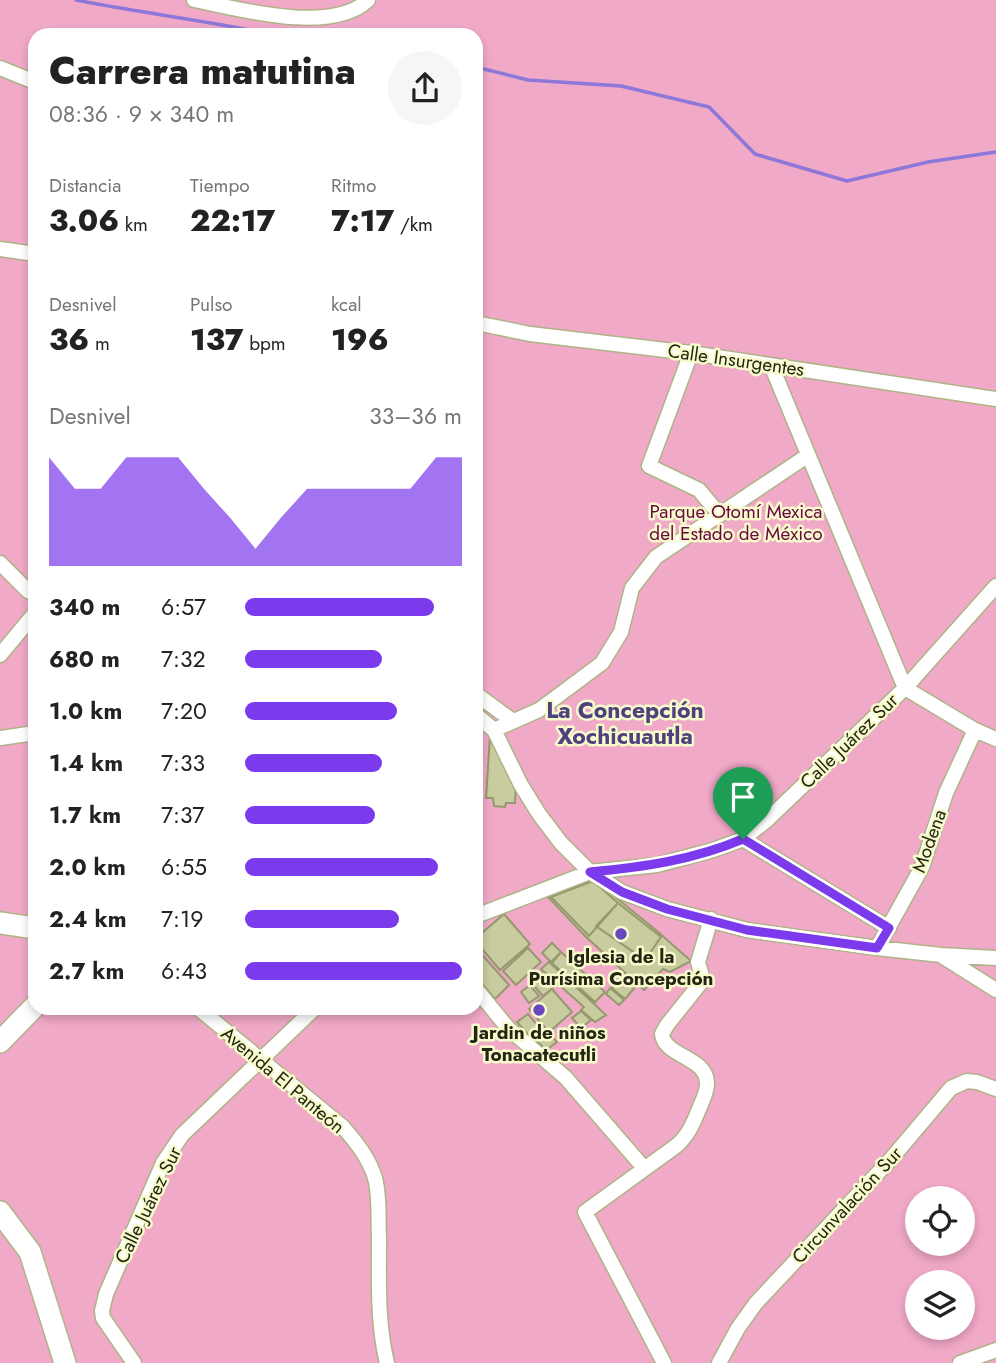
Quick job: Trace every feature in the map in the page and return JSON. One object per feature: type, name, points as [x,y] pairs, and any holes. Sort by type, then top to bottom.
[{"type":"main road","points":[[0,923],[28,927]]},
{"type":"main road","points":[[0,1042],[28,1013]]},
{"type":"main road","points":[[0,1212],[30,1252],[65,1363]]},
{"type":"street","points":[[194,0],[260,13],[313,18],[345,13],[368,0]]},
{"type":"street","points":[[0,68],[28,79]]},
{"type":"street","points":[[0,249],[28,253]]},
{"type":"street","name":"Calle Insurgentes","points":[[483,324],[530,334],[691,353],[996,399]]},
{"type":"street","points":[[691,353],[649,466],[699,491],[720,514]]},
{"type":"street","points":[[771,365],[905,688],[975,730],[996,738]]},
{"type":"street","points":[[494,730],[539,710],[602,663],[621,632],[632,588],[656,557],[807,456]]},
{"type":"street","points":[[0,563],[28,585]]},
{"type":"street","name":"Calle Juárez Sur","points":[[483,913],[590,872],[657,865],[743,839],[905,688],[996,586]]},
{"type":"street","points":[[0,655],[28,621]]},
{"type":"street","points":[[483,699],[513,721]]},
{"type":"street","points":[[483,721],[494,730],[539,814],[561,843],[590,872],[631,895],[667,909],[747,930],[877,948],[996,958]]},
{"type":"street","name":"Modena","points":[[877,948],[922,867],[946,793],[975,730]]},
{"type":"street","points":[[0,738],[28,734]]},
{"type":"street","points":[[743,839],[889,928]]},
{"type":"street","points":[[664,1363],[585,1212],[686,1136],[706,1089],[707,1077],[703,1071],[666,1044],[662,1036],[667,1025],[703,980],[699,972],[699,956],[711,919]]},
{"type":"street","points":[[941,955],[996,990]]},
{"type":"street","points":[[483,998],[508,1028],[566,1078],[644,1168]]},
{"type":"street","name":"Avenida El Panteón","points":[[207,1015],[343,1127],[359,1146],[370,1166],[378,1195],[379,1311],[387,1363]]},
{"type":"street","name":"Calle Juárez Sur","points":[[134,1363],[103,1318],[102,1311],[108,1287],[163,1163],[182,1135],[308,1015]]},
{"type":"street","name":"Circunvalación Sur","points":[[719,1363],[738,1328],[756,1303],[855,1198],[951,1088],[967,1081],[996,1089]]},
{"type":"street","points":[[961,1363],[996,1350]]},
{"type":"green space","name":"Parque Otomí Mexica del Estado de México","points":[[0,0],[996,0],[996,1363],[0,1363]]},
{"type":"building","points":[[490,736],[516,781],[515,803],[506,803],[505,807],[494,806],[493,798],[486,798]]},
{"type":"building","name":"Iglesia de la Purísima Concepción","points":[[593,879],[691,961],[670,972],[663,969],[644,990],[585,936],[548,897]]},
{"type":"building","points":[[593,881],[618,903],[589,936],[551,897]]},
{"type":"building","points":[[618,903],[661,937],[645,960],[596,926]]},
{"type":"building","points":[[504,914],[530,944],[500,970],[483,950],[483,932]]},
{"type":"building","points":[[552,943],[561,952],[551,962],[542,953]]},
{"type":"building","points":[[528,948],[541,962],[516,985],[503,971]]},
{"type":"building","points":[[561,952],[605,992],[595,1002],[552,963]]},
{"type":"building","points":[[483,956],[509,985],[495,999],[483,985]]},
{"type":"building","points":[[549,962],[606,1015],[595,1022],[581,1010],[584,1007],[541,969]]},
{"type":"building","points":[[540,972],[554,987],[543,996],[530,981]]},
{"type":"building","points":[[624,975],[636,986],[625,999],[612,988]]},
{"type":"building","points":[[530,985],[539,996],[529,1003],[521,992]]},
{"type":"building","points":[[610,988],[624,1000],[619,1005],[606,994]]},
{"type":"building","points":[[552,989],[572,1012],[549,1032],[529,1009]]},
{"type":"building","points":[[581,1011],[591,1020],[581,1028],[572,1018]]},
{"type":"building","points":[[528,1014],[543,1032],[534,1041],[517,1022]]},
{"type":"building","points":[[547,1031],[557,1042],[546,1050],[536,1040]]},
{"type":"waterway","points":[[76,0],[241,28]]},
{"type":"waterway","points":[[483,69],[528,80],[621,86],[709,107],[755,154],[847,181],[928,162],[996,152]]},
{"type":"place","name":"Iglesia de la Purísima Concepción","points":[[621,934]]},
{"type":"place","name":"Jardin de niños Tonacatecutli","points":[[539,1010]]},
{"type":"district","name":"La Concepción Xochicuautla","points":[[625,723]]},
{"type":"route","points":[[743,839],[889,928],[877,948],[747,930],[667,909],[622,892],[590,872],[657,865],[743,839]]}]
